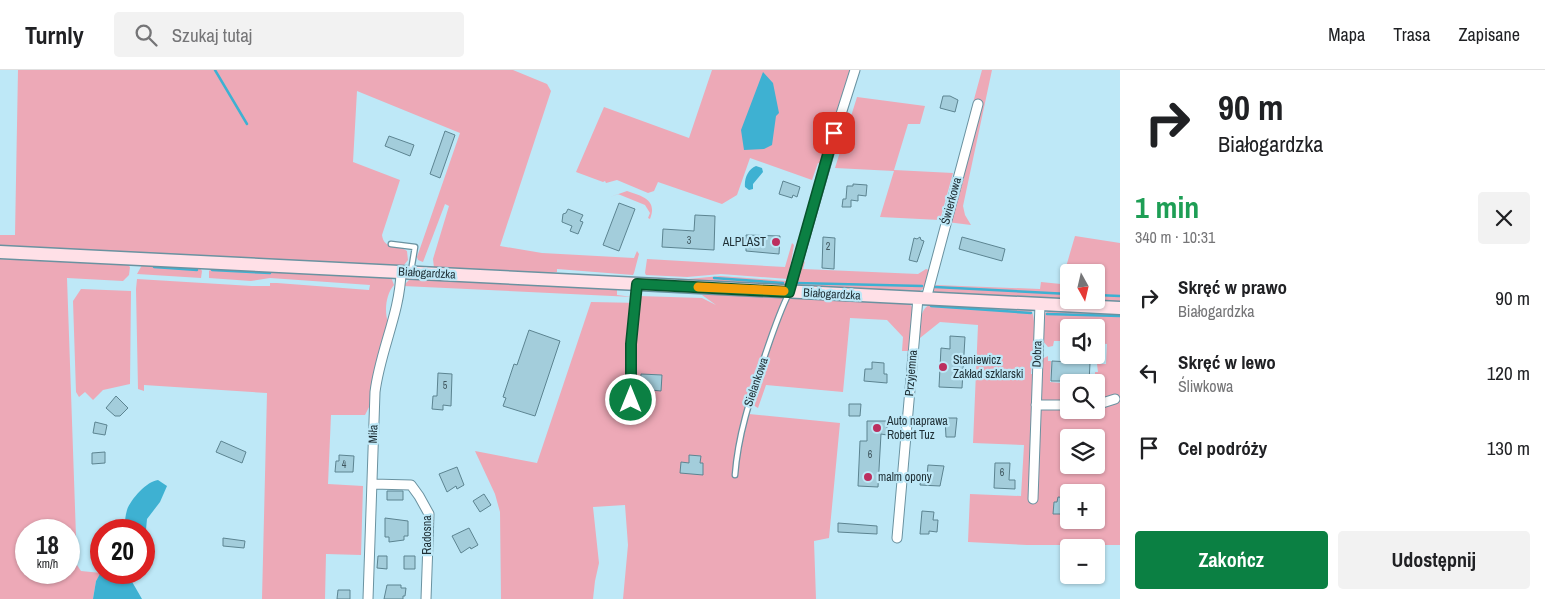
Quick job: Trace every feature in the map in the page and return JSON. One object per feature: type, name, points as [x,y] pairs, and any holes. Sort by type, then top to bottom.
[{"type":"main road","name":"Białogardzka","points":[[0,252],[1120,308]]},
{"type":"street","points":[[789,292],[834,133],[855,70]]},
{"type":"street","name":"Świerkowa","points":[[922,298],[978,104]]},
{"type":"street","name":"Miła","points":[[368,599],[376,378],[406,272]]},
{"type":"street","name":"Przyjemna","points":[[897,538],[922,298]]},
{"type":"street","name":"Dobra","points":[[1033,499],[1040,304]]},
{"type":"street","points":[[1105,402],[1115,399]]},
{"type":"street","points":[[1036,405],[1060,405]]},
{"type":"street","name":"Radosna","points":[[372,484],[411,485],[428,510],[426,599]]},
{"type":"lane","points":[[391,244],[415,247],[406,272]]},
{"type":"lane","points":[[631,400],[631,344],[637,284]]},
{"type":"lane","name":"Sielankowa","points":[[735,475],[737,451],[745,412],[780,310],[789,292]]},
{"type":"shaded area","points":[[18,70],[513,70],[547,84],[551,91],[500,246],[542,253],[634,258],[637,251],[639,254],[634,273],[633,275],[557,269],[557,272],[541,275],[434,268],[433,259],[449,206],[445,204],[423,262],[418,260],[417,257],[460,133],[357,91],[353,162],[400,180],[382,235],[383,240],[388,245],[407,251],[408,260],[404,265],[396,267],[0,247],[0,235],[15,235]]},
{"type":"shaded area","points":[[712,70],[852,70],[820,164],[818,163],[812,180],[750,158],[737,195],[722,204],[658,182],[654,191],[648,193],[617,180],[606,183],[605,181],[603,182],[576,172],[604,107],[689,138]]},
{"type":"shaded area","points":[[982,70],[992,70],[963,206],[965,215],[971,225],[947,222],[973,115],[970,114]]},
{"type":"shaded area","points":[[857,97],[925,106],[920,124],[908,124],[894,170],[953,173],[940,220],[880,217],[894,171],[835,168]]},
{"type":"shaded area","points":[[627,191],[647,199],[652,207],[650,219],[648,218],[650,213],[645,205],[618,194]]},
{"type":"shaded area","points":[[1075,236],[1120,243],[1120,304],[1105,303],[1105,264],[1067,264]]},
{"type":"shaded area","points":[[792,243],[794,245],[788,279],[721,274],[687,277],[646,275],[645,273],[647,259],[785,267]]},
{"type":"shaded area","points":[[0,259],[128,265],[130,267],[129,275],[123,281],[67,278],[75,519],[15,519],[15,584],[80,584],[80,570],[90,572],[90,584],[96,584],[93,599],[0,599]]},
{"type":"shaded area","points":[[805,261],[803,269],[918,274],[926,269],[929,270],[924,288],[917,293],[801,288],[795,281],[798,268]]},
{"type":"shaded area","points":[[142,265],[198,265],[202,271],[201,278],[137,274]]},
{"type":"shaded area","points":[[214,266],[391,277],[394,285],[386,303],[388,322],[373,377],[371,403],[365,415],[331,415],[328,484],[363,486],[361,555],[326,554],[325,599],[262,599],[267,393],[144,385],[144,391],[138,389],[137,279],[252,286],[270,286],[270,283],[277,283],[369,290],[370,285],[270,278],[251,281],[209,278],[209,271]]},
{"type":"shaded area","points":[[720,276],[788,281],[784,285],[652,280],[647,277],[688,279]]},
{"type":"shaded area","points":[[411,278],[617,287],[617,295],[633,297],[403,286]]},
{"type":"shaded area","points":[[1041,282],[1060,284],[1060,300],[935,293],[932,289],[936,285],[1040,289]]},
{"type":"shaded area","points":[[81,289],[131,291],[130,384],[103,390],[93,400],[85,392],[79,397],[76,392],[73,301]]},
{"type":"shaded area","points":[[720,292],[908,302],[913,308],[910,351],[902,351],[903,337],[887,320],[850,318],[843,392],[766,385],[758,408],[753,405],[749,414],[840,423],[829,538],[814,541],[816,599],[623,599],[628,545],[625,505],[593,507],[599,563],[593,599],[501,599],[500,512],[495,494],[475,451],[537,463],[591,302],[640,303],[639,296],[702,298],[716,305],[702,295]]},
{"type":"shaded area","points":[[931,304],[1031,310],[1034,331],[1031,374],[1041,375],[1042,359],[1048,356],[1048,361],[1051,361],[1050,382],[1060,383],[1060,419],[1105,419],[1105,374],[1095,374],[1095,372],[1098,372],[1097,364],[1106,364],[1105,319],[1060,319],[1060,341],[1054,341],[1053,346],[1048,347],[1043,341],[1045,313],[1051,310],[1120,312],[1120,545],[1105,545],[1105,539],[1060,539],[1060,545],[968,542],[970,494],[1021,496],[1024,445],[973,443],[978,325],[940,322],[920,338],[921,318],[924,310]]},
{"type":"water","points":[[763,72],[773,83],[779,113],[776,116],[772,145],[764,149],[744,150],[741,130]]},
{"type":"water","points":[[756,166],[762,168],[763,172],[753,184],[753,189],[749,190],[745,187],[746,178],[751,169]]},
{"type":"water","points":[[158,480],[167,486],[160,502],[147,519],[125,519],[127,510],[136,496],[154,481]]},
{"type":"water","points":[[96,584],[133,584],[142,599],[93,599]]},
{"type":"building","points":[[943,96],[950,96],[958,100],[955,112],[940,108]]},
{"type":"building","points":[[445,131],[455,135],[440,178],[430,174]]},
{"type":"building","points":[[389,136],[414,145],[410,156],[385,146]]},
{"type":"building","points":[[783,181],[800,187],[797,197],[793,195],[792,198],[779,194]]},
{"type":"building","points":[[853,184],[867,185],[866,196],[858,195],[858,201],[851,200],[851,207],[842,207],[843,199],[846,199],[847,186],[853,186]]},
{"type":"building","points":[[619,203],[635,209],[619,251],[603,245]]},
{"type":"building","points":[[568,209],[583,215],[580,221],[583,222],[578,234],[570,231],[572,226],[562,222],[563,214]]},
{"type":"building","points":[[695,215],[715,216],[714,250],[662,247],[663,229],[694,231]]},
{"type":"building","points":[[746,235],[780,236],[779,254],[746,251]]},
{"type":"building","points":[[823,237],[835,238],[834,269],[822,268]]},
{"type":"building","points":[[920,237],[924,241],[917,262],[909,260],[914,238]]},
{"type":"building","points":[[962,237],[1005,249],[1002,261],[959,249]]},
{"type":"building","points":[[529,330],[560,341],[535,416],[503,406],[506,398],[503,397],[514,364],[517,365]]},
{"type":"building","points":[[950,336],[965,337],[962,388],[939,387],[941,348],[950,349]]},
{"type":"building","points":[[1052,361],[1060,361],[1060,364],[1090,364],[1089,374],[1060,374],[1060,381],[1051,381]]},
{"type":"building","points":[[872,362],[884,363],[884,374],[887,374],[887,383],[864,381],[865,369],[872,369]]},
{"type":"building","points":[[438,373],[452,374],[451,406],[443,405],[443,410],[432,409],[433,396],[437,396]]},
{"type":"building","points":[[641,374],[662,375],[661,391],[640,389]]},
{"type":"building","points":[[116,396],[128,408],[120,416],[115,416],[106,408]]},
{"type":"building","points":[[849,404],[861,404],[860,416],[849,416]]},
{"type":"building","points":[[945,418],[957,418],[955,437],[946,437]]},
{"type":"building","points":[[867,421],[887,421],[887,435],[881,434],[878,487],[858,486],[860,441],[867,441]]},
{"type":"building","points":[[95,422],[107,425],[105,435],[93,433]]},
{"type":"building","points":[[221,441],[246,452],[242,463],[216,452]]},
{"type":"building","points":[[105,452],[105,463],[92,464],[92,453]]},
{"type":"building","points":[[339,455],[354,456],[353,472],[335,472],[336,461],[339,461]]},
{"type":"building","points":[[689,455],[701,456],[700,463],[703,463],[703,475],[680,473],[681,462],[689,463]]},
{"type":"building","points":[[995,463],[1010,463],[1009,480],[1015,480],[1015,489],[994,488]]},
{"type":"building","points":[[928,465],[944,466],[940,486],[920,485],[921,476],[927,476]]},
{"type":"building","points":[[457,467],[464,485],[457,489],[456,486],[447,492],[439,474]]},
{"type":"building","points":[[387,491],[403,491],[403,500],[387,500]]},
{"type":"building","points":[[484,494],[491,505],[480,512],[473,501]]},
{"type":"building","points":[[1058,497],[1060,497],[1060,514],[1053,514],[1054,502],[1057,502]]},
{"type":"building","points":[[922,511],[934,512],[933,520],[938,520],[937,532],[929,531],[929,534],[920,534]]},
{"type":"building","points":[[385,518],[408,521],[408,536],[404,536],[404,540],[389,542],[389,537],[385,537]]},
{"type":"building","points":[[838,523],[877,526],[877,534],[838,532]]},
{"type":"building","points":[[469,528],[478,545],[471,549],[470,547],[461,553],[452,536]]},
{"type":"building","points":[[223,538],[245,541],[244,548],[223,546]]},
{"type":"building","points":[[378,556],[387,556],[387,569],[377,568]]},
{"type":"building","points":[[404,556],[415,556],[415,569],[404,569]]},
{"type":"building","points":[[387,585],[401,585],[401,588],[406,588],[403,599],[384,599]]},
{"type":"building","points":[[338,590],[350,590],[350,599],[337,599]]},
{"type":"waterway","points":[[215,70],[247,124]]},
{"type":"waterway","points":[[154,267],[197,270]]},
{"type":"waterway","points":[[212,270],[270,273]]},
{"type":"waterway","points":[[714,278],[783,283]]},
{"type":"waterway","points":[[796,283],[922,286]]},
{"type":"waterway","points":[[935,287],[1060,294]]},
{"type":"waterway","points":[[1105,295],[1120,296]]},
{"type":"waterway","points":[[931,306],[1031,313]]},
{"type":"waterway","points":[[1047,314],[1120,316]]},
{"type":"slow traffic","points":[[698,287],[784,291]]},
{"type":"place","name":"ALPLAST","points":[[776,242]]},
{"type":"place","name":"Staniewicz Zakład szklarski","points":[[943,367]]},
{"type":"place","name":"Auto naprawa Robert Tuz","points":[[877,428]]},
{"type":"place","name":"malm opony","points":[[868,477]]},
{"type":"route","points":[[631,400],[631,344],[637,284],[789,292],[834,133]]}]
